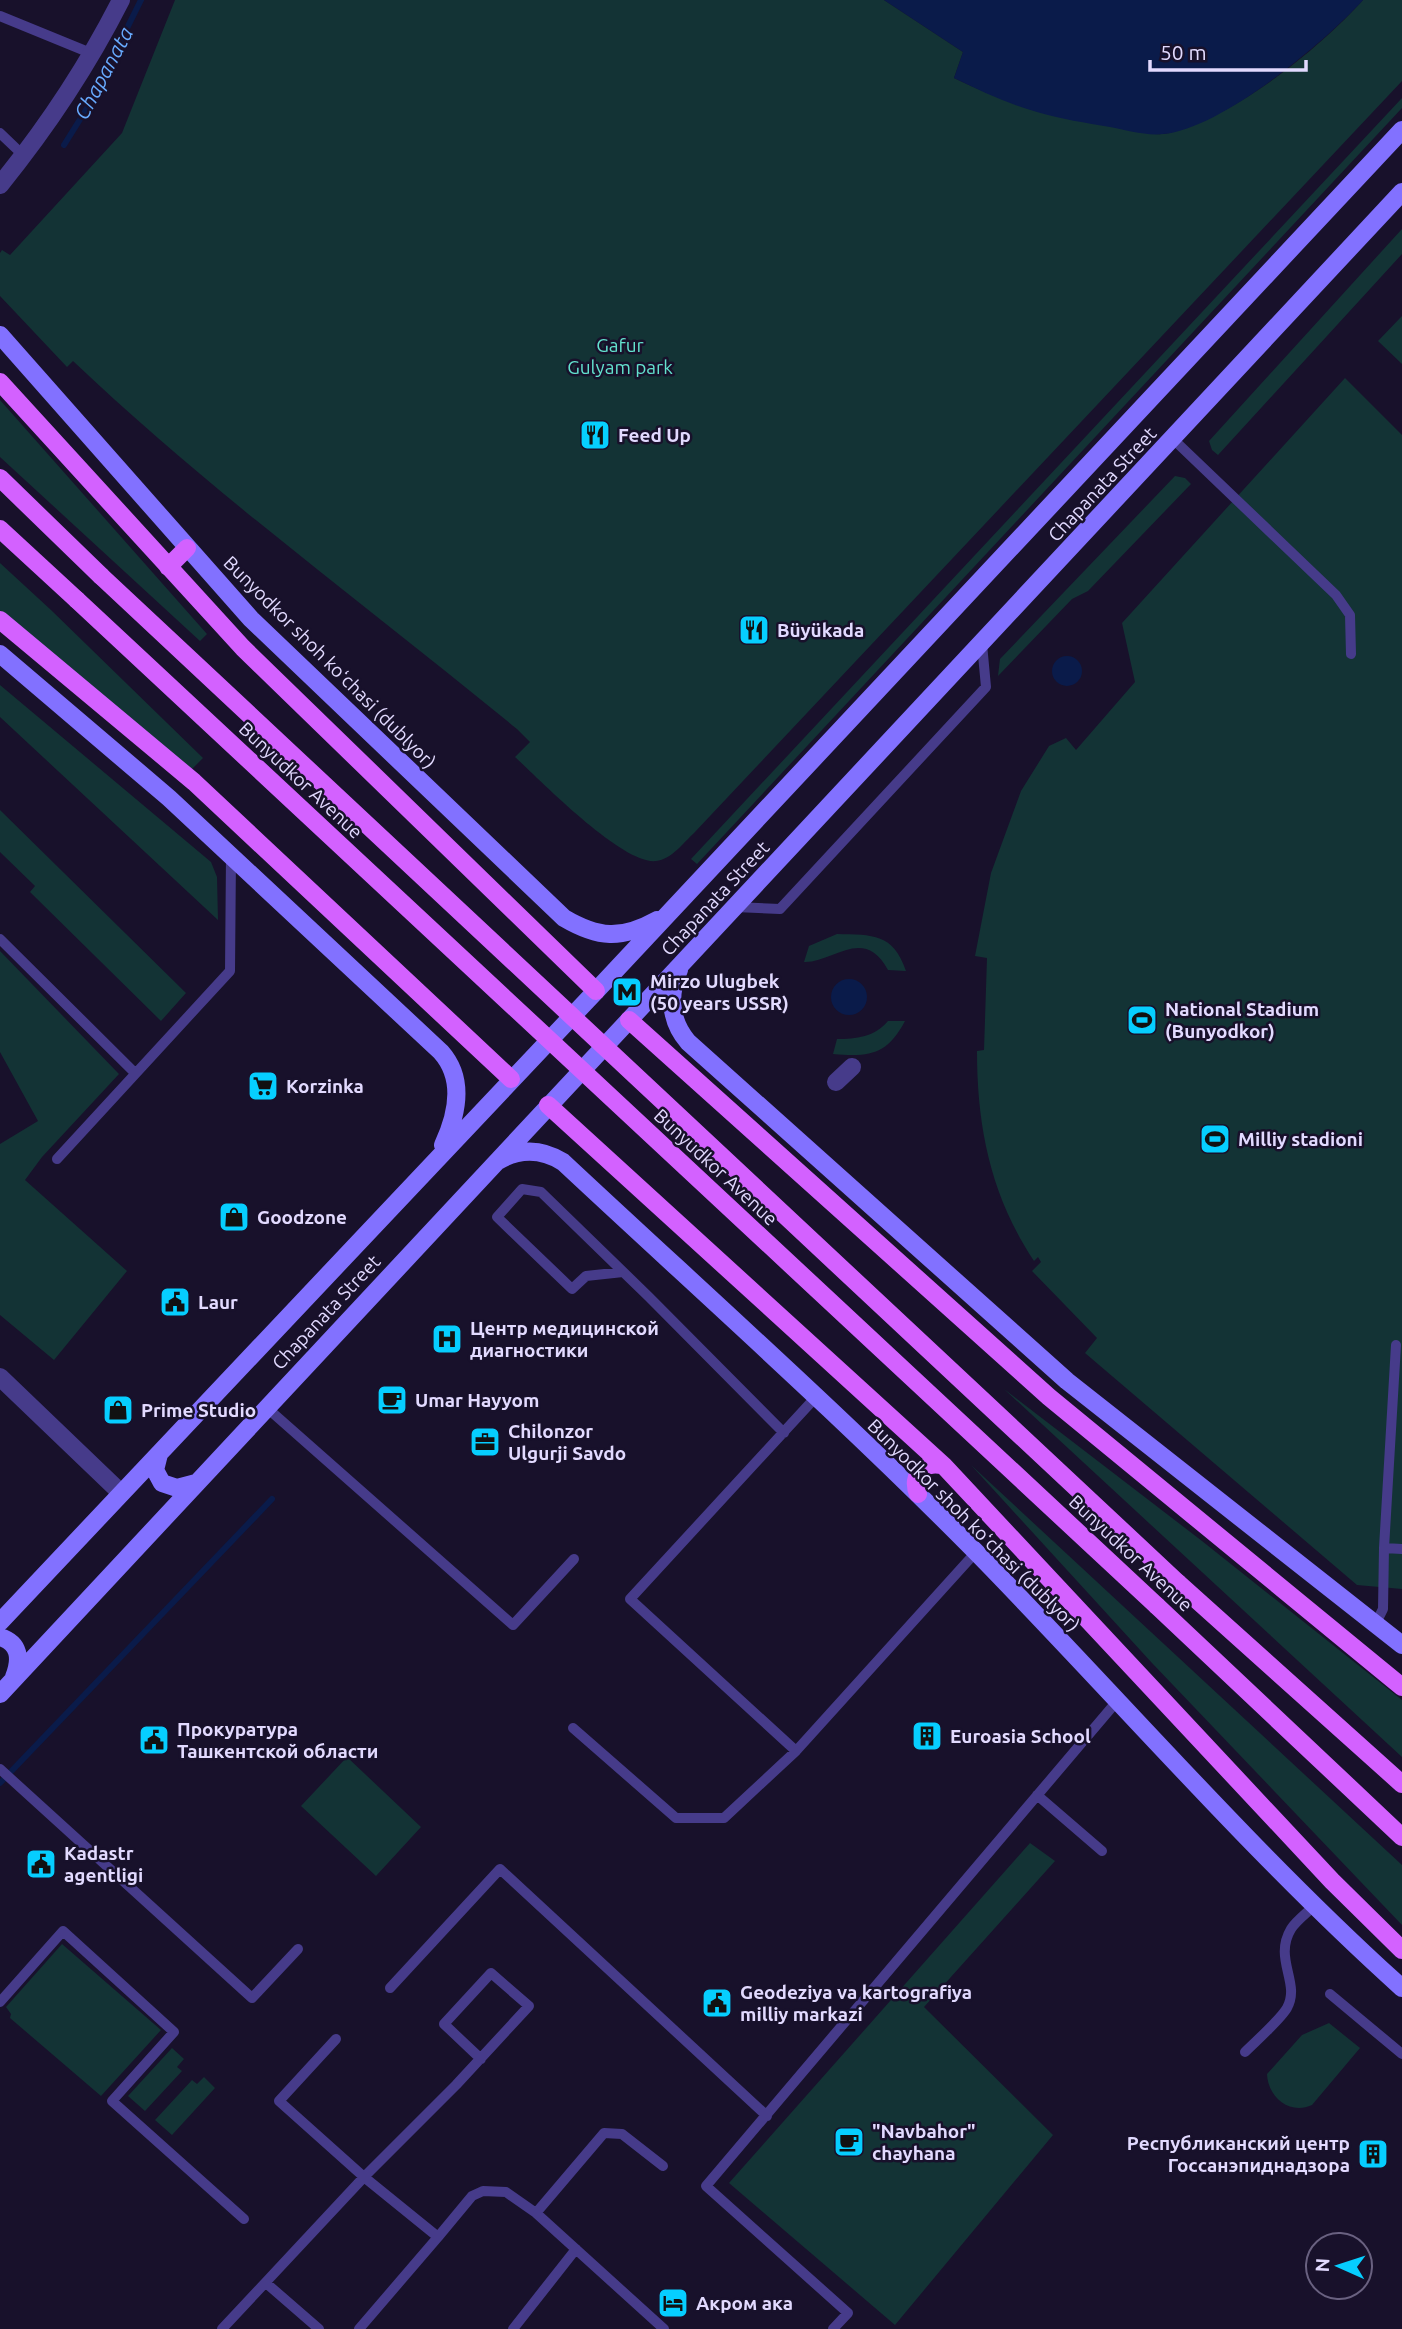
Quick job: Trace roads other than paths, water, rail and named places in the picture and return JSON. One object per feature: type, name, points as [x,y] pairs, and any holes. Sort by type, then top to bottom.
[{"type":"main road","name":"Chapanata Street","points":[[0,1622],[596,991],[1402,130]]},
{"type":"main road","name":"Chapanata Street","points":[[0,1694],[1402,192]]},
{"type":"main road","name":"Bunyodkor shoh koʻchasi (dublyor)","points":[[0,335],[261,629],[564,918],[592,932],[617,935],[645,927],[673,908]]},
{"type":"main road","points":[[0,382],[243,648],[596,991]]},
{"type":"main road","name":"Bunyudkor Avenue","points":[[0,478],[101,576],[1178,1583],[1402,1784]]},
{"type":"main road","name":"Bunyudkor Avenue","points":[[0,529],[1402,1837]]},
{"type":"main road","points":[[168,566],[187,548]]},
{"type":"main road","points":[[0,621],[194,782],[511,1079]]},
{"type":"main road","points":[[0,654],[127,761],[447,1058],[454,1074],[457,1096],[450,1128],[437,1158]]},
{"type":"main road","points":[[687,958],[674,982],[672,1005],[677,1027],[688,1042],[1068,1381],[1402,1645]]},
{"type":"main road","points":[[629,1020],[1049,1397],[1402,1687]]},
{"type":"main road","points":[[548,1105],[944,1466],[1332,1881],[1402,1950]]},
{"type":"main road","name":"Bunyodkor shoh koʻchasi (dublyor)","points":[[487,1170],[505,1157],[528,1152],[550,1154],[563,1162],[918,1494],[1314,1906],[1402,1988]]},
{"type":"main road","points":[[161,1451],[155,1474],[162,1483],[177,1488],[196,1483]]},
{"type":"main road","points":[[918,1494],[915,1482],[920,1471],[932,1464],[944,1466]]},
{"type":"main road","points":[[0,1637],[13,1643],[17,1649],[18,1663],[13,1680]]},
{"type":"street","points":[[0,185],[63,102],[94,54],[121,0]]},
{"type":"street","points":[[836,1082],[852,1067]]},
{"type":"street","points":[[0,1377],[121,1493]]},
{"type":"lane","points":[[0,16],[94,54]]},
{"type":"lane","points":[[0,132],[24,156]]},
{"type":"lane","points":[[1172,439],[1336,595],[1350,615],[1351,654]]},
{"type":"lane","points":[[735,907],[780,909],[986,687],[982,644]]},
{"type":"lane","points":[[57,1159],[230,971],[231,855]]},
{"type":"lane","points":[[0,939],[135,1073]]},
{"type":"lane","points":[[623,1272],[586,1276],[572,1289],[497,1217],[522,1189],[536,1190],[623,1272],[784,1433]]},
{"type":"lane","points":[[1376,1623],[1383,1609],[1396,1346]]},
{"type":"lane","points":[[796,1751],[631,1599],[815,1398]]},
{"type":"lane","points":[[266,1407],[513,1625],[574,1559]]},
{"type":"lane","points":[[1384,1548],[1402,1549]]},
{"type":"lane","points":[[573,1728],[676,1818],[724,1818],[796,1751],[976,1552]]},
{"type":"lane","points":[[834,2329],[848,2313],[706,2186],[1118,1700]]},
{"type":"lane","points":[[0,1769],[252,1998],[298,1949]]},
{"type":"lane","points":[[1037,1795],[1102,1851]]},
{"type":"lane","points":[[390,1988],[500,1869],[767,2116]]},
{"type":"lane","points":[[1245,2052],[1287,2008],[1292,1987],[1285,1968],[1284,1948],[1292,1928],[1314,1906]]},
{"type":"lane","points":[[0,2002],[62,1931],[174,2032],[112,2101],[244,2219]]},
{"type":"lane","points":[[222,2329],[364,2177],[481,2059],[529,2006],[491,1973],[444,2024],[481,2059]]},
{"type":"lane","points":[[1330,1994],[1402,2054]]},
{"type":"lane","points":[[336,2039],[279,2101],[364,2177],[438,2237]]},
{"type":"lane","points":[[536,2213],[604,2133],[622,2134],[663,2166]]},
{"type":"lane","points":[[359,2329],[472,2196],[483,2191],[506,2192],[536,2213],[664,2329]]},
{"type":"lane","points":[[513,2329],[576,2249]]},
{"type":"lane","points":[[266,2283],[319,2329]]},
{"type":"water","points":[[884,0],[1363,0],[1298,60],[1241,101],[1187,129],[1156,134],[1037,112],[954,78],[963,52]]},
{"type":"water","points":[[1067,656],[1073,657],[1081,665],[1081,677],[1073,685],[1067,686],[1061,685],[1053,677],[1052,671],[1053,665],[1061,657]]},
{"type":"water","points":[[849,979],[862,984],[867,997],[862,1010],[849,1015],[836,1010],[831,997],[836,984]]},
{"type":"waterway","name":"Chapanata","points":[[64,145],[89,105],[141,0]]},
{"type":"waterway","points":[[0,1783],[272,1499]]},
{"type":"place","name":"Feed Up","points":[[595,435]]},
{"type":"place","name":"Büyükada","points":[[754,630]]},
{"type":"place","name":"Mirzo Ulugbek (50 years USSR)","points":[[627,992]]},
{"type":"place","name":"National Stadium (Bunyodkor)","points":[[1142,1020]]},
{"type":"place","name":"Korzinka","points":[[263,1086]]},
{"type":"place","name":"Milliy stadioni","points":[[1215,1139]]},
{"type":"place","name":"Goodzone","points":[[234,1217]]},
{"type":"place","name":"Laur","points":[[175,1302]]},
{"type":"place","name":"Центр медицинской диагностики","points":[[447,1339]]},
{"type":"place","name":"Umar Hayyom","points":[[392,1400]]},
{"type":"place","name":"Prime Studio","points":[[118,1410]]},
{"type":"place","name":"Chilonzor Ulgurji Savdo","points":[[485,1442]]},
{"type":"place","name":"Euroasia School","points":[[927,1736]]},
{"type":"place","name":"Прокуратура Ташкентской области","points":[[154,1740]]},
{"type":"place","name":"Kadastr agentligi","points":[[41,1864]]},
{"type":"place","name":"Geodeziya va kartografiya milliy markazi","points":[[717,2003]]},
{"type":"place","name":"\"Navbahor\" chayhana","points":[[849,2142]]},
{"type":"place","name":"Республиканский центр Госсанэпиднадзора","points":[[1373,2154]]},
{"type":"place","name":"Акром ака","points":[[673,2303]]},
{"type":"park label","name":"Gafur Gulyam park","points":[[620,356]]}]
